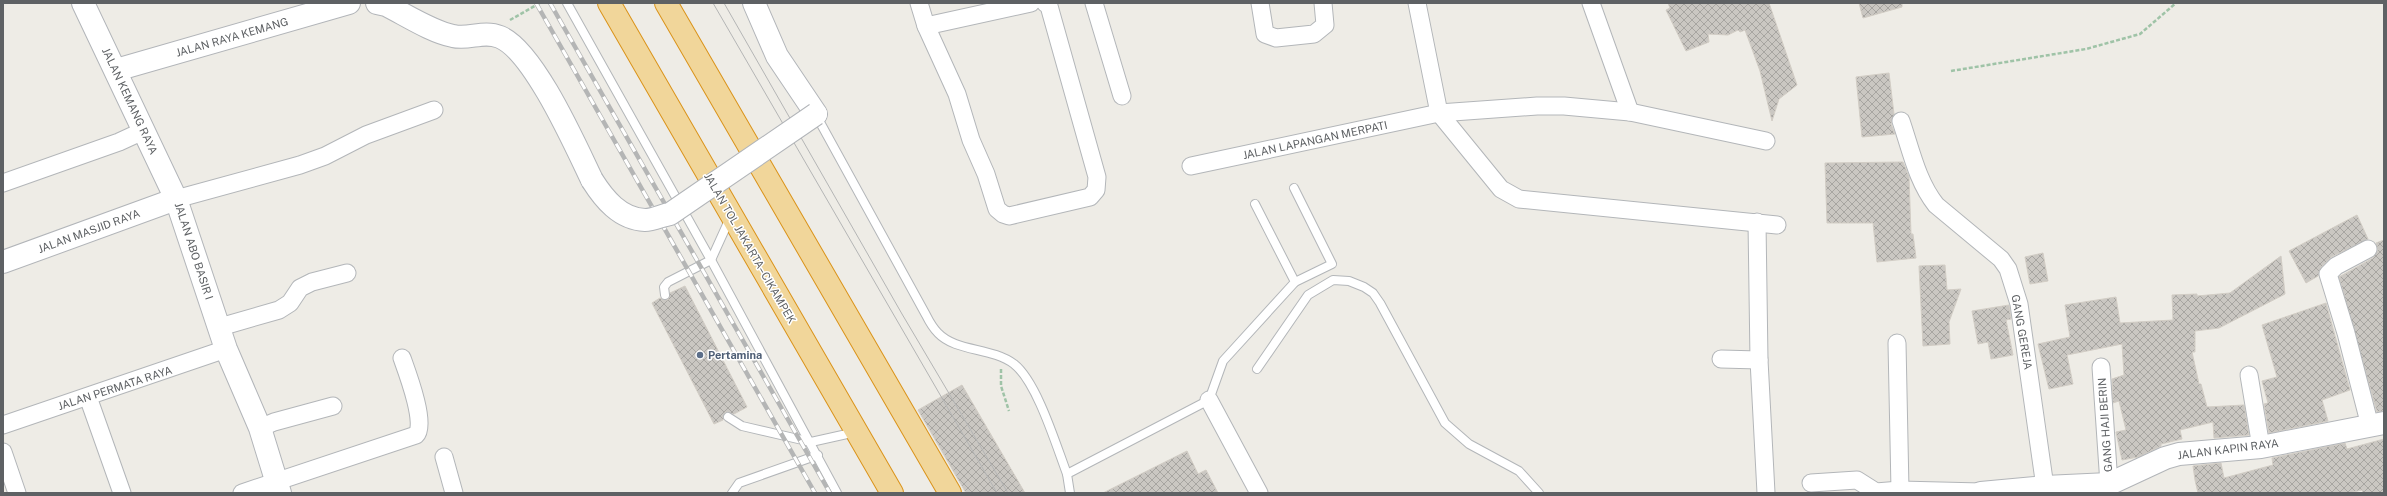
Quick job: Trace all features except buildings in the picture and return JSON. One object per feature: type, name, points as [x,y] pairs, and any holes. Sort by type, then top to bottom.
[{"type":"highway","name":"JALAN TOL JAKARTA–CIKAMPEK","points":[[608,3],[892,493]]},
{"type":"highway","points":[[666,3],[950,493]]},
{"type":"street","name":"JALAN RAYA KEMANG","points":[[116,70],[349,3]]},
{"type":"street","points":[[377,3],[386,5],[453,37],[483,33],[501,38],[522,54],[552,100],[592,180],[607,203],[627,215],[646,220],[670,214],[816,114],[777,56],[754,3]]},
{"type":"street","points":[[919,3],[926,26],[957,94],[971,140],[986,174],[997,209],[1003,214],[1009,216],[1090,197],[1096,190],[1097,177],[1049,6],[1045,3]]},
{"type":"street","points":[[926,26],[1031,3]]},
{"type":"street","points":[[1094,3],[1122,96]]},
{"type":"street","points":[[1260,3],[1265,34],[1276,38],[1314,34],[1325,25],[1323,3]]},
{"type":"street","points":[[1417,3],[1439,113],[1501,189],[1519,199],[1777,225]]},
{"type":"street","points":[[1591,3],[1630,112]]},
{"type":"street","name":"JALAN KEMANG RAYA","points":[[86,4],[176,199]]},
{"type":"street","name":"JALAN LAPANGAN MERPATI","points":[[1190,166],[1439,113],[1537,106],[1564,106],[1630,112],[1766,141]]},
{"type":"street","name":"JALAN ABO BASIR I","points":[[278,487],[260,428],[226,349],[176,199],[300,166],[326,156],[361,137],[434,110]]},
{"type":"street","name":"GANG GEREJA","points":[[1902,121],[1921,183],[1928,194],[1936,205],[2001,259],[2008,269],[2019,304],[2045,487]]},
{"type":"street","points":[[3,183],[119,142],[145,130]]},
{"type":"street","name":"JALAN MASJID RAYA","points":[[3,262],[176,199]]},
{"type":"street","points":[[1756,222],[1759,360],[1766,493]]},
{"type":"street","points":[[2368,249],[2336,266],[2328,274],[2348,341],[2377,424]]},
{"type":"street","points":[[220,328],[279,310],[290,303],[300,288],[312,282],[347,273]]},
{"type":"street","points":[[1897,343],[1900,490]]},
{"type":"street","name":"JALAN PERMATA RAYA","points":[[3,425],[226,349]]},
{"type":"street","points":[[242,493],[278,487],[416,435],[419,432],[420,417],[402,358]]},
{"type":"street","points":[[1721,359],[1759,360]]},
{"type":"street","name":"GANG HAJI BERIN","points":[[2101,367],[2109,484]]},
{"type":"street","points":[[2249,375],[2261,447]]},
{"type":"street","points":[[88,397],[122,493]]},
{"type":"street","points":[[1209,400],[1259,493]]},
{"type":"street","points":[[260,428],[274,422],[332,406]]},
{"type":"street","name":"JALAN KAPIN RAYA","points":[[1981,492],[2109,484],[2165,458],[2179,454],[2261,447],[2377,424]]},
{"type":"street","points":[[3,452],[17,493]]},
{"type":"street","points":[[444,457],[454,493]]},
{"type":"street","points":[[1811,483],[1857,480],[1876,492],[1900,490],[1981,492]]},
{"type":"lane","points":[[567,3],[711,260],[811,442],[837,493]]},
{"type":"lane","points":[[816,114],[926,315],[938,334],[960,346],[987,350],[1014,364],[1032,388],[1067,474],[1070,493]]},
{"type":"lane","points":[[1067,474],[1209,400],[1223,361],[1295,282],[1332,264],[1294,188]]},
{"type":"lane","points":[[1255,204],[1295,282]]},
{"type":"lane","points":[[665,295],[664,287],[668,282],[711,260],[731,216]]},
{"type":"lane","points":[[1257,369],[1308,295],[1334,280],[1349,281],[1364,287],[1373,293],[1380,303],[1445,423],[1469,444],[1519,471],[1539,493]]},
{"type":"lane","points":[[728,417],[742,426],[811,442],[857,431]]},
{"type":"lane","points":[[732,493],[739,483],[818,455]]},
{"type":"path","points":[[532,8],[540,3]]},
{"type":"path","points":[[1951,71],[2086,50],[2140,34],[2176,3]]},
{"type":"path","points":[[1002,358],[1000,386],[1009,411]]},
{"type":"tram line","points":[[713,3],[997,493]]},
{"type":"tram line","points":[[724,3],[902,314],[1008,493]]},
{"type":"railway","points":[[536,3],[815,493]]},
{"type":"railway","points":[[550,3],[830,493]]},
{"type":"place","name":"Pertamina","points":[[700,355]]}]
